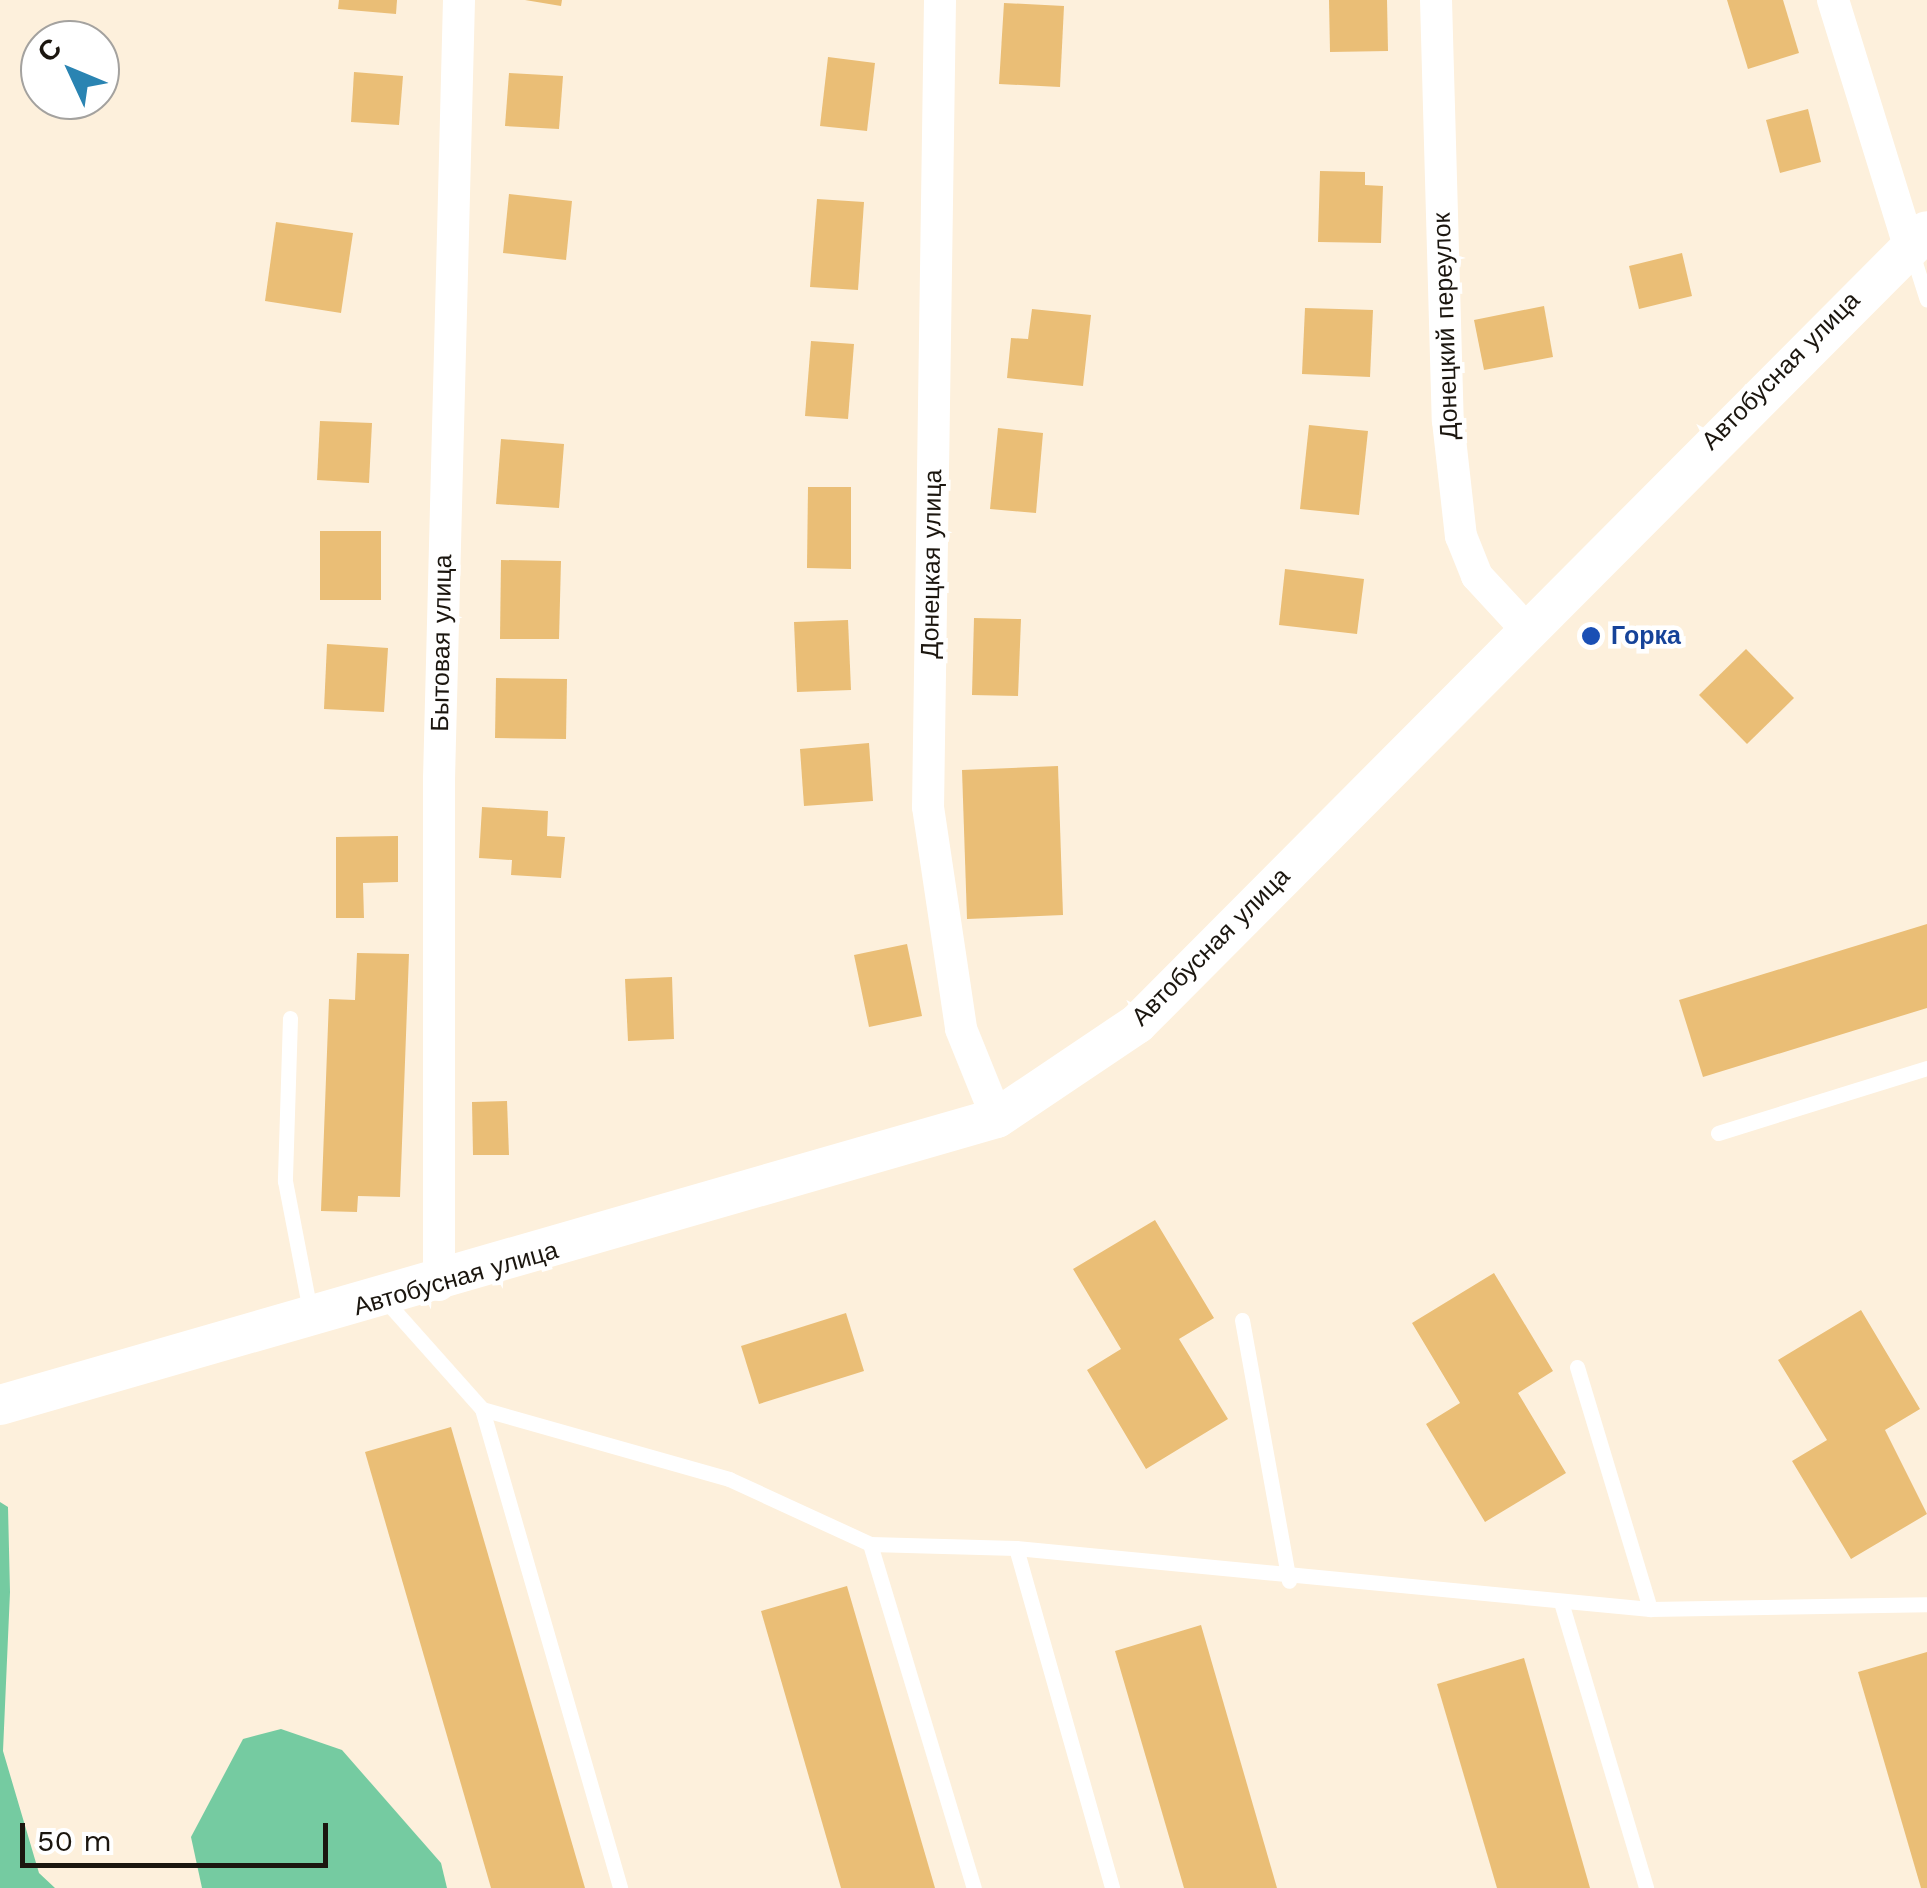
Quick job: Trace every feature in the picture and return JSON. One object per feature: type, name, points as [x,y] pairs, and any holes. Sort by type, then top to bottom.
[{"type":"street","name":"Бытовая улица","points":[[439,1285],[439,779],[459,0]]},
{"type":"street","name":"Донецкая улица","points":[[940,0],[928,807],[961,1029],[997,1118]]},
{"type":"street","name":"Донецкий переулок","points":[[1436,0],[1448,421],[1461,536],[1476,576],[1526,629]]},
{"type":"street","points":[[1833,0],[1917,236]]},
{"type":"street","name":"Автобусная улица","points":[[0,1405],[439,1285],[997,1118],[1136,1024],[1917,236]]},
{"type":"lane","points":[[1917,236],[1927,300]]},
{"type":"lane","points":[[290,1018],[284,1181],[312,1320]]},
{"type":"lane","points":[[1718,1133],[1927,1068]]},
{"type":"lane","points":[[384,1300],[482,1410],[620,1888]]},
{"type":"lane","points":[[1242,1320],[1288,1581]]},
{"type":"lane","points":[[1577,1367],[1650,1609]]},
{"type":"lane","points":[[482,1410],[729,1478],[870,1544],[1016,1548],[1288,1581],[1650,1609],[1927,1604]]},
{"type":"lane","points":[[870,1544],[974,1888]]},
{"type":"lane","points":[[1016,1548],[1112,1888]]},
{"type":"lane","points":[[1561,1602],[1646,1888]]},
{"type":"green space","points":[[0,1502],[8,1507],[10,1592],[3,1751],[39,1873],[55,1888],[0,1888]]},
{"type":"green space","points":[[281,1729],[342,1750],[441,1863],[447,1888],[202,1888],[191,1837],[243,1739]]},
{"type":"building","points":[[339,0],[397,0],[396,14],[338,9]]},
{"type":"building","points":[[525,0],[562,0],[561,6]]},
{"type":"building","points":[[1329,0],[1387,0],[1388,51],[1330,52]]},
{"type":"building","points":[[1727,0],[1783,0],[1799,53],[1748,69]]},
{"type":"building","points":[[1004,3],[1064,6],[1060,87],[999,84]]},
{"type":"building","points":[[828,57],[875,63],[867,131],[820,126]]},
{"type":"building","points":[[354,72],[403,76],[399,125],[351,122]]},
{"type":"building","points":[[509,73],[563,76],[559,129],[505,126]]},
{"type":"building","points":[[1808,109],[1821,162],[1780,173],[1766,120]]},
{"type":"building","points":[[1320,171],[1365,172],[1365,185],[1383,186],[1381,243],[1318,242]]},
{"type":"building","points":[[509,194],[572,201],[566,260],[503,253]]},
{"type":"building","points":[[817,199],[864,202],[858,290],[810,287]]},
{"type":"building","points":[[276,222],[353,233],[341,313],[265,301]]},
{"type":"building","points":[[1682,253],[1692,296],[1639,309],[1629,266]]},
{"type":"building","points":[[1544,306],[1553,357],[1484,370],[1474,320]]},
{"type":"building","points":[[1305,308],[1373,310],[1370,377],[1302,374]]},
{"type":"building","points":[[1032,309],[1091,315],[1083,386],[1007,378],[1011,338],[1028,339]]},
{"type":"building","points":[[811,341],[854,344],[848,419],[805,416]]},
{"type":"building","points":[[320,421],[372,423],[369,483],[317,480]]},
{"type":"building","points":[[1309,425],[1368,431],[1359,515],[1300,509]]},
{"type":"building","points":[[998,428],[1043,433],[1036,513],[990,509]]},
{"type":"building","points":[[501,439],[564,444],[559,508],[496,504]]},
{"type":"building","points":[[808,487],[851,487],[851,569],[807,568]]},
{"type":"building","points":[[320,531],[381,531],[381,600],[320,600]]},
{"type":"building","points":[[501,560],[561,561],[559,639],[500,639]]},
{"type":"building","points":[[1285,569],[1364,579],[1357,634],[1279,625]]},
{"type":"building","points":[[974,618],[1021,619],[1018,696],[972,695]]},
{"type":"building","points":[[848,620],[851,690],[797,692],[794,622]]},
{"type":"building","points":[[327,644],[388,648],[384,712],[324,709]]},
{"type":"building","points":[[1746,649],[1794,698],[1747,744],[1699,695]]},
{"type":"building","points":[[496,678],[567,679],[566,739],[495,738]]},
{"type":"building","points":[[869,743],[873,801],[804,806],[800,749]]},
{"type":"building","points":[[1058,766],[1063,915],[967,919],[962,770]]},
{"type":"building","points":[[482,807],[548,811],[547,836],[565,837],[561,878],[511,875],[512,860],[479,858]]},
{"type":"building","points":[[398,836],[398,882],[363,883],[364,918],[336,918],[336,837]]},
{"type":"building","points":[[1927,924],[1927,1008],[1703,1077],[1679,1000]]},
{"type":"building","points":[[907,944],[922,1016],[869,1027],[854,955]]},
{"type":"building","points":[[357,953],[409,954],[400,1197],[358,1196],[357,1212],[321,1211],[329,999],[355,1000]]},
{"type":"building","points":[[672,977],[674,1039],[628,1041],[625,979]]},
{"type":"building","points":[[507,1101],[509,1155],[473,1155],[472,1102]]},
{"type":"building","points":[[1155,1220],[1214,1318],[1179,1339],[1228,1419],[1146,1469],[1087,1370],[1121,1349],[1073,1269]]},
{"type":"building","points":[[1494,1273],[1553,1371],[1518,1393],[1566,1473],[1485,1522],[1426,1424],[1460,1403],[1412,1323]]},
{"type":"building","points":[[1861,1310],[1920,1409],[1885,1430],[1927,1514],[1851,1559],[1792,1461],[1827,1440],[1778,1360]]},
{"type":"building","points":[[846,1313],[864,1371],[759,1404],[741,1346]]},
{"type":"building","points":[[451,1427],[585,1888],[491,1888],[365,1452]]},
{"type":"building","points":[[847,1586],[935,1888],[841,1888],[761,1611]]},
{"type":"building","points":[[1201,1625],[1277,1888],[1184,1888],[1115,1651]]},
{"type":"building","points":[[1927,1652],[1927,1888],[1921,1888],[1858,1672]]},
{"type":"building","points":[[1524,1658],[1590,1888],[1497,1888],[1437,1684]]},
{"type":"place","name":"Горка","points":[[1591,636]]}]
